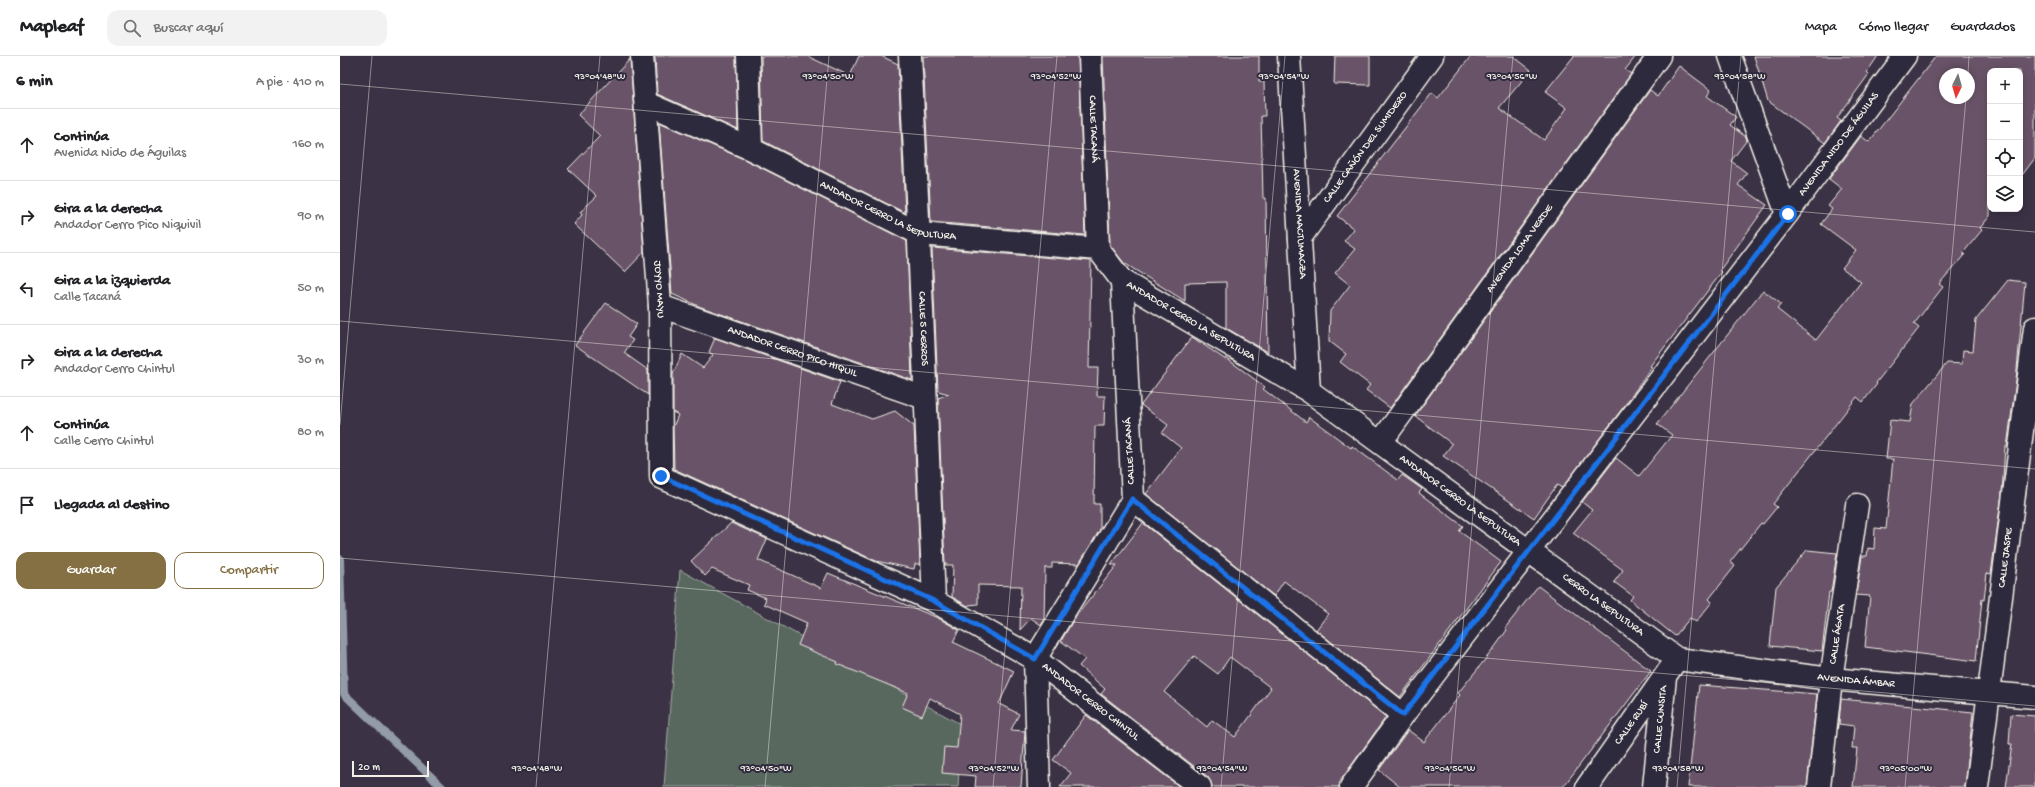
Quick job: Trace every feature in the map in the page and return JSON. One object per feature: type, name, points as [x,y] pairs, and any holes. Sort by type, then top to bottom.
[{"type":"street","name":"JOYYO MAYU","points":[[642,56],[660,306],[661,476]]},
{"type":"street","points":[[748,56],[751,149]]},
{"type":"street","name":"CALLE 5 CERROS","points":[[910,56],[920,234],[924,398],[934,601]]},
{"type":"street","name":"CALLE TACANÁ","points":[[1090,56],[1098,249]]},
{"type":"street","name":"AVENIDA MACTUMACZA","points":[[1289,56],[1309,391]]},
{"type":"street","name":"CALLE CAÑÓN DEL SUMIDERO","points":[[1300,238],[1432,56]]},
{"type":"street","name":"AVENIDA LOMA VERDE","points":[[1381,442],[1660,56]]},
{"type":"street","points":[[1730,56],[1788,214]]},
{"type":"street","name":"AVENIDA NIDO DE ÁGUILAS","points":[[1351,787],[1403,715],[1788,214],[1905,56]]},
{"type":"street","name":"ANDADOR CERRO LA SEPULTURA","points":[[646,103],[751,149],[920,234],[1098,249],[1122,281],[1309,391],[1381,442],[1529,552]]},
{"type":"street","name":"CALLE TACANÁ","points":[[1035,659],[1132,499],[1122,281]]},
{"type":"street","name":"ANDADOR CERRO PICO HIQUIL","points":[[660,306],[924,398]]},
{"type":"street","name":"CALLE JASPE","points":[[1977,787],[2035,328]]},
{"type":"street","name":"ANDADOR CERRO CHINTUL","points":[[661,476],[934,601],[1035,659],[1200,787]]},
{"type":"street","points":[[1132,499],[1403,715]]},
{"type":"street","name":"CALLE ÁGATA","points":[[1818,787],[1831,679],[1856,505]]},
{"type":"street","name":"CERRO LA SEPULTURA","points":[[1529,552],[1671,667]]},
{"type":"street","points":[[1035,659],[1039,787]]},
{"type":"street","name":"AVENIDA ÁMBAR","points":[[1671,667],[2035,697]]},
{"type":"street","name":"CALLE RUBÍ","points":[[1587,787],[1671,667]]},
{"type":"street","name":"CALLE CUNSITA","points":[[1654,787],[1671,667]]},
{"type":"green space","points":[[680,570],[962,725],[958,787],[664,787]]},
{"type":"building","points":[[655,56],[736,56],[738,130],[657,94]]},
{"type":"building","points":[[761,56],[807,56],[850,76],[859,56],[881,56],[898,64],[905,213],[763,141]]},
{"type":"building","points":[[923,56],[1078,56],[1085,235],[931,222]]},
{"type":"building","points":[[1103,56],[1259,56],[1259,82],[1264,82],[1265,116],[1261,116],[1263,198],[1266,198],[1268,352],[1226,328],[1226,282],[1185,283],[1185,301],[1124,263],[1110,245]]},
{"type":"building","points":[[1335,56],[1370,56],[1370,85],[1334,84]]},
{"type":"building","points":[[1471,56],[1513,56],[1531,70],[1499,108],[1544,140],[1567,108],[1545,92],[1574,56],[1636,56],[1625,70],[1631,74],[1390,408],[1366,390],[1370,385],[1340,362],[1346,354],[1329,341],[1330,311],[1350,285],[1335,273],[1355,249],[1344,241],[1354,229],[1337,216],[1432,93],[1438,98]]},
{"type":"building","points":[[1754,56],[1878,56],[1867,72],[1869,74],[1837,118],[1841,121],[1825,143],[1768,101]]},
{"type":"building","points":[[1936,56],[2035,56],[2035,158],[2023,174],[2023,68],[1987,68],[1987,212],[1990,212],[1990,216],[1980,228],[1982,230],[1963,253],[1965,254],[1939,284],[1943,287],[1914,324],[1919,328],[1876,383],[1877,384],[1863,402],[1857,397],[1773,504],[1777,507],[1763,524],[1761,523],[1730,562],[1735,566],[1709,599],[1712,602],[1696,622],[1690,618],[1675,636],[1630,600],[1633,596],[1614,582],[1623,570],[1573,533],[1592,510],[1582,502],[1616,458],[1639,476],[1672,435],[1657,424],[1763,290],[1781,304],[1777,309],[1816,340],[1861,282],[1842,268],[1856,250],[1821,224],[1832,209],[1828,206],[1842,189],[1829,179],[1861,136],[1869,142]]},
{"type":"building","points":[[630,59],[644,252],[625,272],[574,224],[582,215],[580,212],[597,196],[568,169],[600,136],[578,115]]},
{"type":"building","points":[[1679,66],[1711,90],[1707,96],[1736,117],[1730,125],[1746,137],[1747,140],[1731,161],[1747,173],[1738,185],[1767,205],[1720,270],[1722,272],[1650,366],[1652,367],[1625,405],[1562,488],[1557,485],[1534,518],[1443,456],[1452,444],[1415,416],[1650,90],[1658,96]]},
{"type":"building","points":[[659,122],[746,160],[907,241],[912,380],[701,307],[672,294]]},
{"type":"building","points":[[932,248],[1091,261],[1089,368],[1098,368],[1097,396],[1105,396],[1104,426],[1095,426],[1094,504],[1100,504],[1100,530],[1079,564],[1052,563],[1052,568],[1045,568],[1044,621],[1041,625],[1031,618],[1020,630],[1021,586],[978,585],[978,604],[968,606],[952,597],[953,565],[945,565],[938,398],[949,394],[938,391]]},
{"type":"building","points":[[2008,280],[2025,282],[2016,380],[2007,447],[2005,447],[2002,493],[1991,574],[1987,573],[1984,600],[1982,599],[1976,661],[1865,647],[1870,596],[1856,595],[1862,556],[1867,556],[1868,548],[1874,549],[1875,528],[1886,529],[1893,459],[1886,459],[1890,420],[1910,422],[1913,404],[1947,363],[1962,364],[1963,350],[1973,351],[1976,320]]},
{"type":"building","points":[[606,303],[637,324],[628,337],[633,340],[624,353],[648,370],[648,395],[575,345]]},
{"type":"building","points":[[1192,337],[1226,360],[1226,358],[1265,387],[1263,389],[1306,422],[1309,417],[1398,480],[1402,475],[1422,489],[1419,493],[1463,526],[1459,531],[1501,562],[1400,697],[1316,630],[1328,614],[1284,581],[1274,596],[1146,494],[1181,448],[1162,433],[1168,425],[1141,405]]},
{"type":"building","points":[[715,338],[840,382],[832,404],[872,419],[895,411],[914,426],[920,564],[915,564],[914,569],[876,561],[674,469],[673,427],[678,415],[673,412],[673,374],[682,354],[703,368],[713,355],[709,352]]},
{"type":"building","points":[[731,523],[767,539],[758,560],[821,588],[828,573],[938,618],[959,630],[953,642],[1014,671],[999,704],[1019,714],[1011,730],[1025,731],[1021,787],[975,787],[976,776],[942,773],[944,747],[957,748],[960,714],[930,698],[922,716],[902,707],[908,693],[837,664],[838,662],[798,645],[807,623],[764,604],[766,598],[747,590],[749,585],[712,569],[705,576],[691,561]]},
{"type":"building","points":[[1143,523],[1386,717],[1341,780],[1339,787],[1212,787],[1208,777],[1101,694],[1105,689],[1079,666],[1085,659],[1061,641],[1074,619],[1117,565],[1111,565]],"holes":[[[1194,656],[1218,674],[1230,657],[1271,688],[1235,737],[1212,720],[1207,727],[1164,692]]]},
{"type":"building","points":[[1807,550],[1837,553],[1831,592],[1829,592],[1822,651],[1770,646],[1776,587]]},
{"type":"building","points":[[1538,586],[1651,671],[1563,787],[1400,787],[1379,770],[1408,730],[1424,742],[1460,695],[1458,693],[1507,630],[1505,628]]},
{"type":"building","points":[[1699,685],[1817,694],[1807,787],[1688,787]]},
{"type":"building","points":[[1841,699],[1973,712],[1965,787],[1853,787],[1857,748],[1852,748],[1854,726],[1839,724]]},
{"type":"building","points":[[2011,714],[2035,716],[2035,787],[2006,787],[2012,744],[2009,744]]},
{"type":"building","points":[[1086,715],[1180,787],[1060,787],[1071,773],[1053,760]]},
{"type":"waterway","points":[[340,559],[344,694],[442,787]]},
{"type":"route","points":[[661,476],[934,601],[1035,659],[1132,499],[1403,715],[1788,214]]}]
